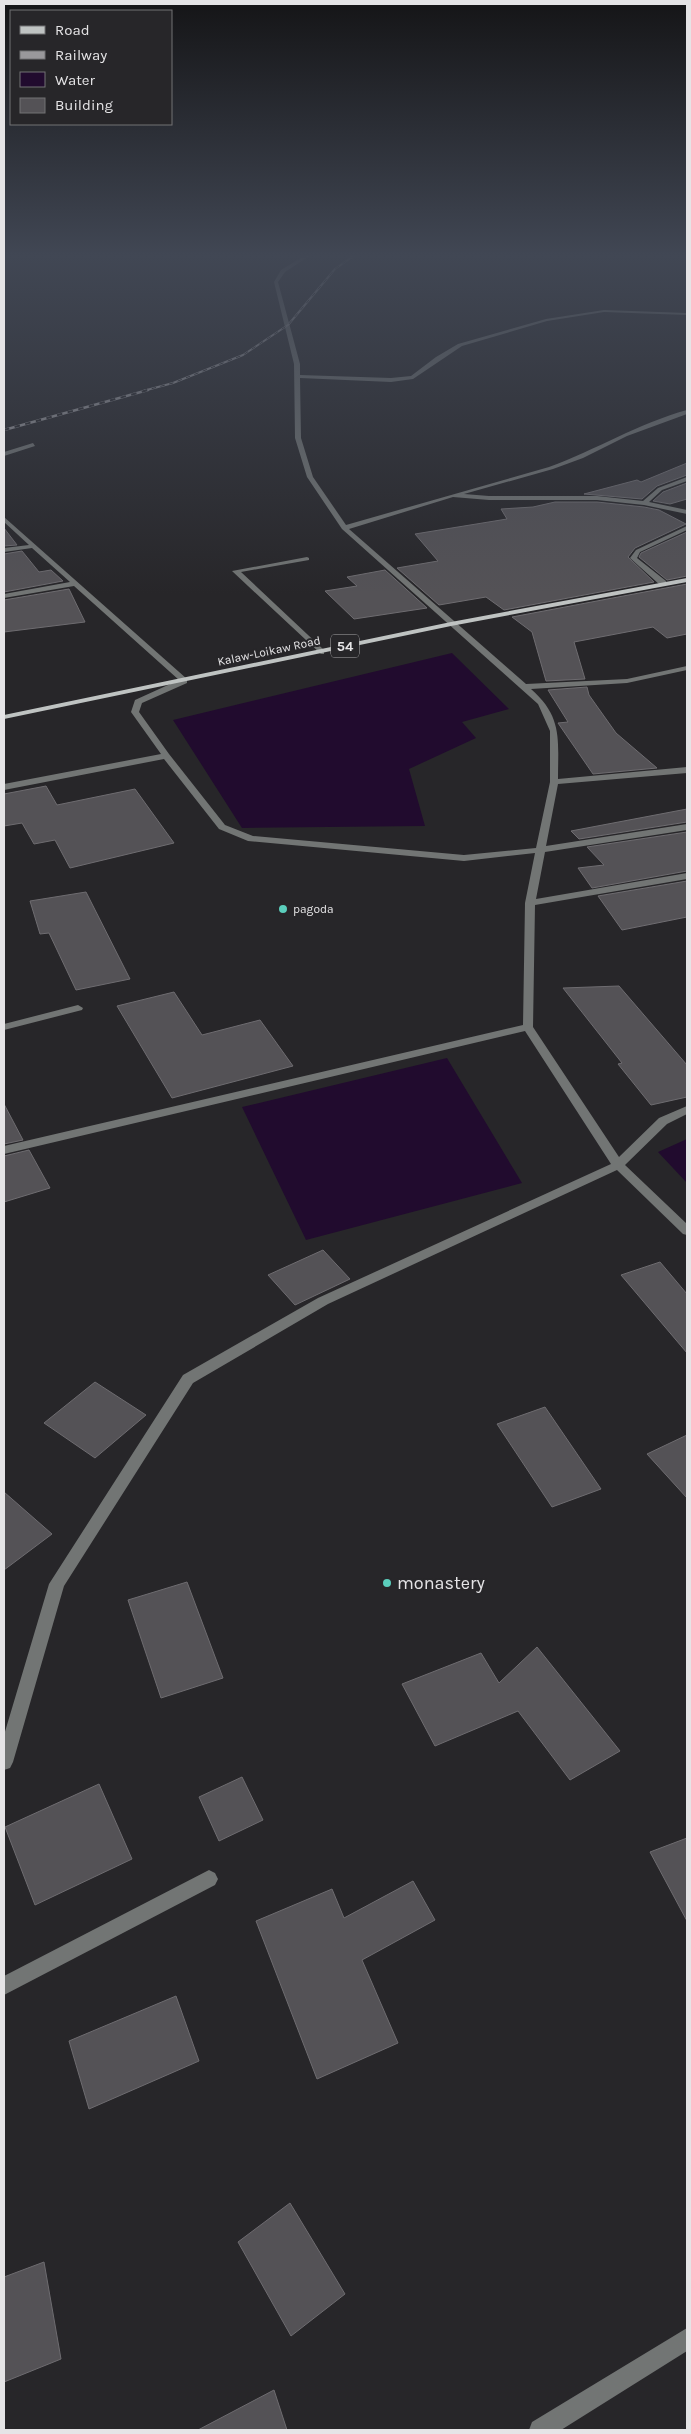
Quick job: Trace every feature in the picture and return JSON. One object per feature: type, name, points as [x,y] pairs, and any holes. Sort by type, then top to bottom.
[{"type":"main road","name":"Kalaw-Loikaw Road","points":[[4,717],[451,624],[687,580]]},
{"type":"street","points":[[297,367],[298,438],[310,477],[344,528],[542,703],[554,731],[554,782],[530,903],[528,1027],[618,1164],[687,1231]]},
{"type":"street","points":[[297,376],[391,380],[413,377],[427,367]]},
{"type":"street","points":[[344,528],[558,465],[625,435],[687,412]]},
{"type":"street","points":[[4,454],[33,445]]},
{"type":"street","points":[[644,503],[660,489],[687,479]]},
{"type":"street","points":[[453,496],[597,498],[644,503],[687,512]]},
{"type":"street","points":[[4,519],[184,681],[138,702],[135,712],[166,756],[222,827],[251,839],[464,858],[540,850],[687,827]]},
{"type":"street","points":[[663,583],[633,558],[638,551],[687,528]]},
{"type":"street","points":[[4,550],[34,546]]},
{"type":"street","points":[[307,559],[236,571],[321,652]]},
{"type":"street","points":[[4,596],[76,583]]},
{"type":"street","points":[[524,687],[627,681],[687,668]]},
{"type":"street","points":[[4,787],[166,756]]},
{"type":"street","points":[[554,782],[687,770]]},
{"type":"street","points":[[530,903],[687,876]]},
{"type":"street","points":[[4,1028],[78,1008]]},
{"type":"street","points":[[4,1150],[528,1027]]},
{"type":"street","points":[[4,1762],[57,1584],[188,1379],[323,1301],[618,1164],[663,1121],[687,1110]]},
{"type":"street","points":[[4,1986],[209,1879]]},
{"type":"street","points":[[540,2430],[687,2339]]},
{"type":"water","points":[[452,653],[509,709],[462,722],[476,738],[409,769],[425,826],[242,828],[173,720]]},
{"type":"water","points":[[447,1058],[522,1183],[306,1240],[242,1107]]},
{"type":"water","points":[[687,1139],[687,1183],[658,1152]]},
{"type":"building","points":[[687,463],[687,475],[657,486],[642,499],[584,494],[637,480],[641,482]]},
{"type":"building","points":[[687,483],[687,499],[670,504],[653,501],[663,492]]},
{"type":"building","points":[[555,502],[597,502],[644,507],[659,510],[686,524],[635,548],[628,557],[654,582],[504,610],[486,597],[439,605],[397,568],[438,561],[415,534],[507,519],[501,509],[533,507]]},
{"type":"building","points":[[4,528],[17,545],[4,546]]},
{"type":"building","points":[[687,532],[687,576],[667,580],[639,557],[641,553]]},
{"type":"building","points":[[22,551],[39,572],[51,570],[63,581],[4,592],[4,554]]},
{"type":"building","points":[[385,570],[427,608],[354,619],[325,591],[357,586],[347,577]]},
{"type":"building","points":[[687,584],[687,634],[667,638],[653,627],[574,642],[585,679],[546,681],[532,632],[512,617]]},
{"type":"building","points":[[69,589],[85,622],[4,632],[4,600]]},
{"type":"building","points":[[587,687],[589,695],[616,733],[657,768],[593,774],[558,723],[568,722],[548,690]]},
{"type":"building","points":[[46,786],[57,805],[135,789],[174,843],[70,868],[55,840],[34,844],[22,823],[4,826],[4,794]]},
{"type":"building","points":[[687,809],[687,822],[579,839],[571,831]]},
{"type":"building","points":[[687,832],[687,871],[592,888],[578,868],[604,865],[587,847]]},
{"type":"building","points":[[687,881],[687,917],[622,930],[598,896]]},
{"type":"building","points":[[86,892],[130,979],[76,990],[49,933],[40,934],[30,901]]},
{"type":"building","points":[[619,986],[687,1065],[687,1097],[651,1105],[618,1064],[622,1063],[563,988]]},
{"type":"building","points":[[174,992],[202,1035],[260,1020],[293,1066],[172,1098],[117,1006]]},
{"type":"building","points":[[4,1104],[23,1140],[4,1144]]},
{"type":"building","points":[[29,1150],[50,1188],[4,1202],[4,1156]]},
{"type":"building","points":[[323,1250],[350,1279],[295,1305],[268,1275]]},
{"type":"building","points":[[660,1262],[687,1294],[687,1353],[621,1275]]},
{"type":"building","points":[[95,1382],[146,1415],[95,1458],[44,1423]]},
{"type":"building","points":[[545,1407],[601,1489],[552,1507],[497,1424]]},
{"type":"building","points":[[687,1435],[687,1498],[647,1454]]},
{"type":"building","points":[[4,1492],[52,1534],[4,1570]]},
{"type":"building","points":[[187,1582],[223,1678],[161,1698],[128,1600]]},
{"type":"building","points":[[537,1647],[620,1751],[570,1780],[518,1711],[435,1746],[402,1684],[481,1653],[499,1683]]},
{"type":"building","points":[[242,1777],[263,1820],[219,1841],[199,1797]]},
{"type":"building","points":[[99,1784],[132,1859],[35,1905],[5,1827]]},
{"type":"building","points":[[687,1838],[687,1921],[650,1852]]},
{"type":"building","points":[[413,1881],[435,1920],[362,1960],[398,2043],[317,2079],[256,1921],[332,1889],[344,1918]]},
{"type":"building","points":[[176,1996],[199,2061],[89,2109],[69,2041]]},
{"type":"building","points":[[290,2203],[345,2294],[291,2336],[238,2242]]},
{"type":"building","points":[[44,2262],[61,2359],[4,2382],[4,2277]]},
{"type":"building","points":[[274,2390],[287,2430],[198,2430]]},
{"type":"railway","points":[[143,391],[173,383],[214,367]]},
{"type":"railway","points":[[4,430],[148,390]]},
{"type":"place","name":"pagoda","points":[[283,909]]},
{"type":"place","name":"monastery","points":[[387,1583]]}]
